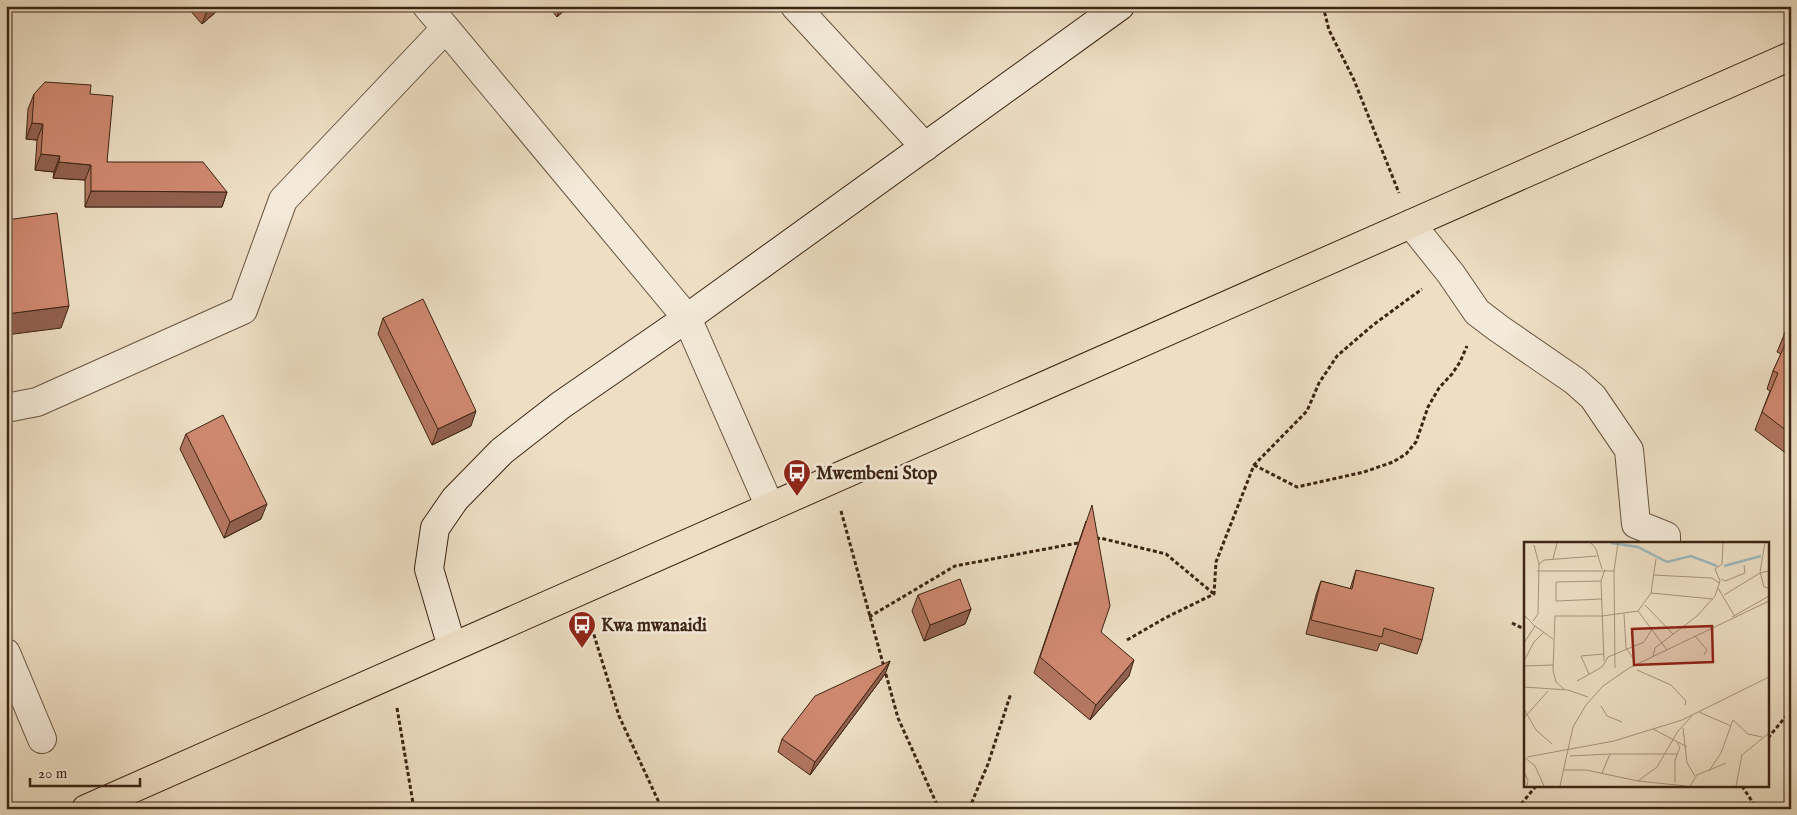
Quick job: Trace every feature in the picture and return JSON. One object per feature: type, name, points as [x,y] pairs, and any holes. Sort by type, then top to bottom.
[{"type":"highway","points":[[86,809],[1791,56]]},
{"type":"street","points":[[427,6],[687,318],[770,507]]},
{"type":"street","points":[[795,6],[925,147]]},
{"type":"street","points":[[452,647],[429,569],[435,528],[450,506],[502,451],[561,405],[687,318],[1120,6]]},
{"type":"street","points":[[6,408],[37,402],[243,310],[283,200],[445,28]]},
{"type":"street","points":[[1411,224],[1451,274],[1477,312],[1575,381],[1593,396],[1629,450],[1636,524],[1666,536],[1666,542]]},
{"type":"street","points":[[6,653],[42,739]]},
{"type":"path","points":[[1323,6],[1329,30],[1354,80],[1411,224]]},
{"type":"path","points":[[1214,594],[1216,562],[1254,465],[1307,411],[1319,383],[1338,356],[1374,325],[1419,291],[1451,274]]},
{"type":"path","points":[[1254,465],[1297,486],[1364,472],[1393,462],[1406,454],[1416,442],[1428,407],[1460,362],[1470,339],[1477,312]]},
{"type":"path","points":[[833,479],[898,718],[939,809]]},
{"type":"path","points":[[869,617],[955,566],[1100,538],[1166,554],[1214,594]]},
{"type":"path","points":[[580,591],[619,716],[662,809]]},
{"type":"path","points":[[1127,640],[1165,618],[1214,594]]},
{"type":"path","points":[[1512,622],[1524,629]]},
{"type":"path","points":[[391,674],[414,809]]},
{"type":"path","points":[[969,809],[988,764],[1011,692]]},
{"type":"path","points":[[1770,736],[1791,710]]},
{"type":"path","points":[[1517,809],[1534,788]]},
{"type":"path","points":[[1743,788],[1757,809]]},
{"type":"building","points":[[45,82],[91,85],[90,94],[113,96],[107,162],[203,162],[227,192],[91,191],[91,165],[59,162],[60,156],[41,154],[43,124],[32,123],[34,94]]},
{"type":"building","points":[[57,213],[69,306],[6,314],[6,220]]},
{"type":"building","points":[[423,299],[476,411],[438,429],[383,318]]},
{"type":"building","points":[[1791,318],[1791,434],[1762,412],[1778,373],[1773,371],[1789,336],[1784,334]]},
{"type":"building","points":[[223,415],[267,504],[230,522],[186,434]]},
{"type":"building","points":[[1092,505],[1110,606],[1101,632],[1134,660],[1096,705],[1040,657]]},
{"type":"building","points":[[1356,570],[1434,588],[1422,640],[1384,628],[1382,637],[1311,620],[1321,581],[1352,589]]},
{"type":"building","points":[[960,579],[971,609],[930,625],[918,595]]},
{"type":"building","points":[[890,661],[815,762],[782,739],[815,696]]},
{"type":"place","name":"Mwembeni Stop","points":[[797,497]]},
{"type":"place","name":"Kwa mwanaidi","points":[[582,649]]}]
